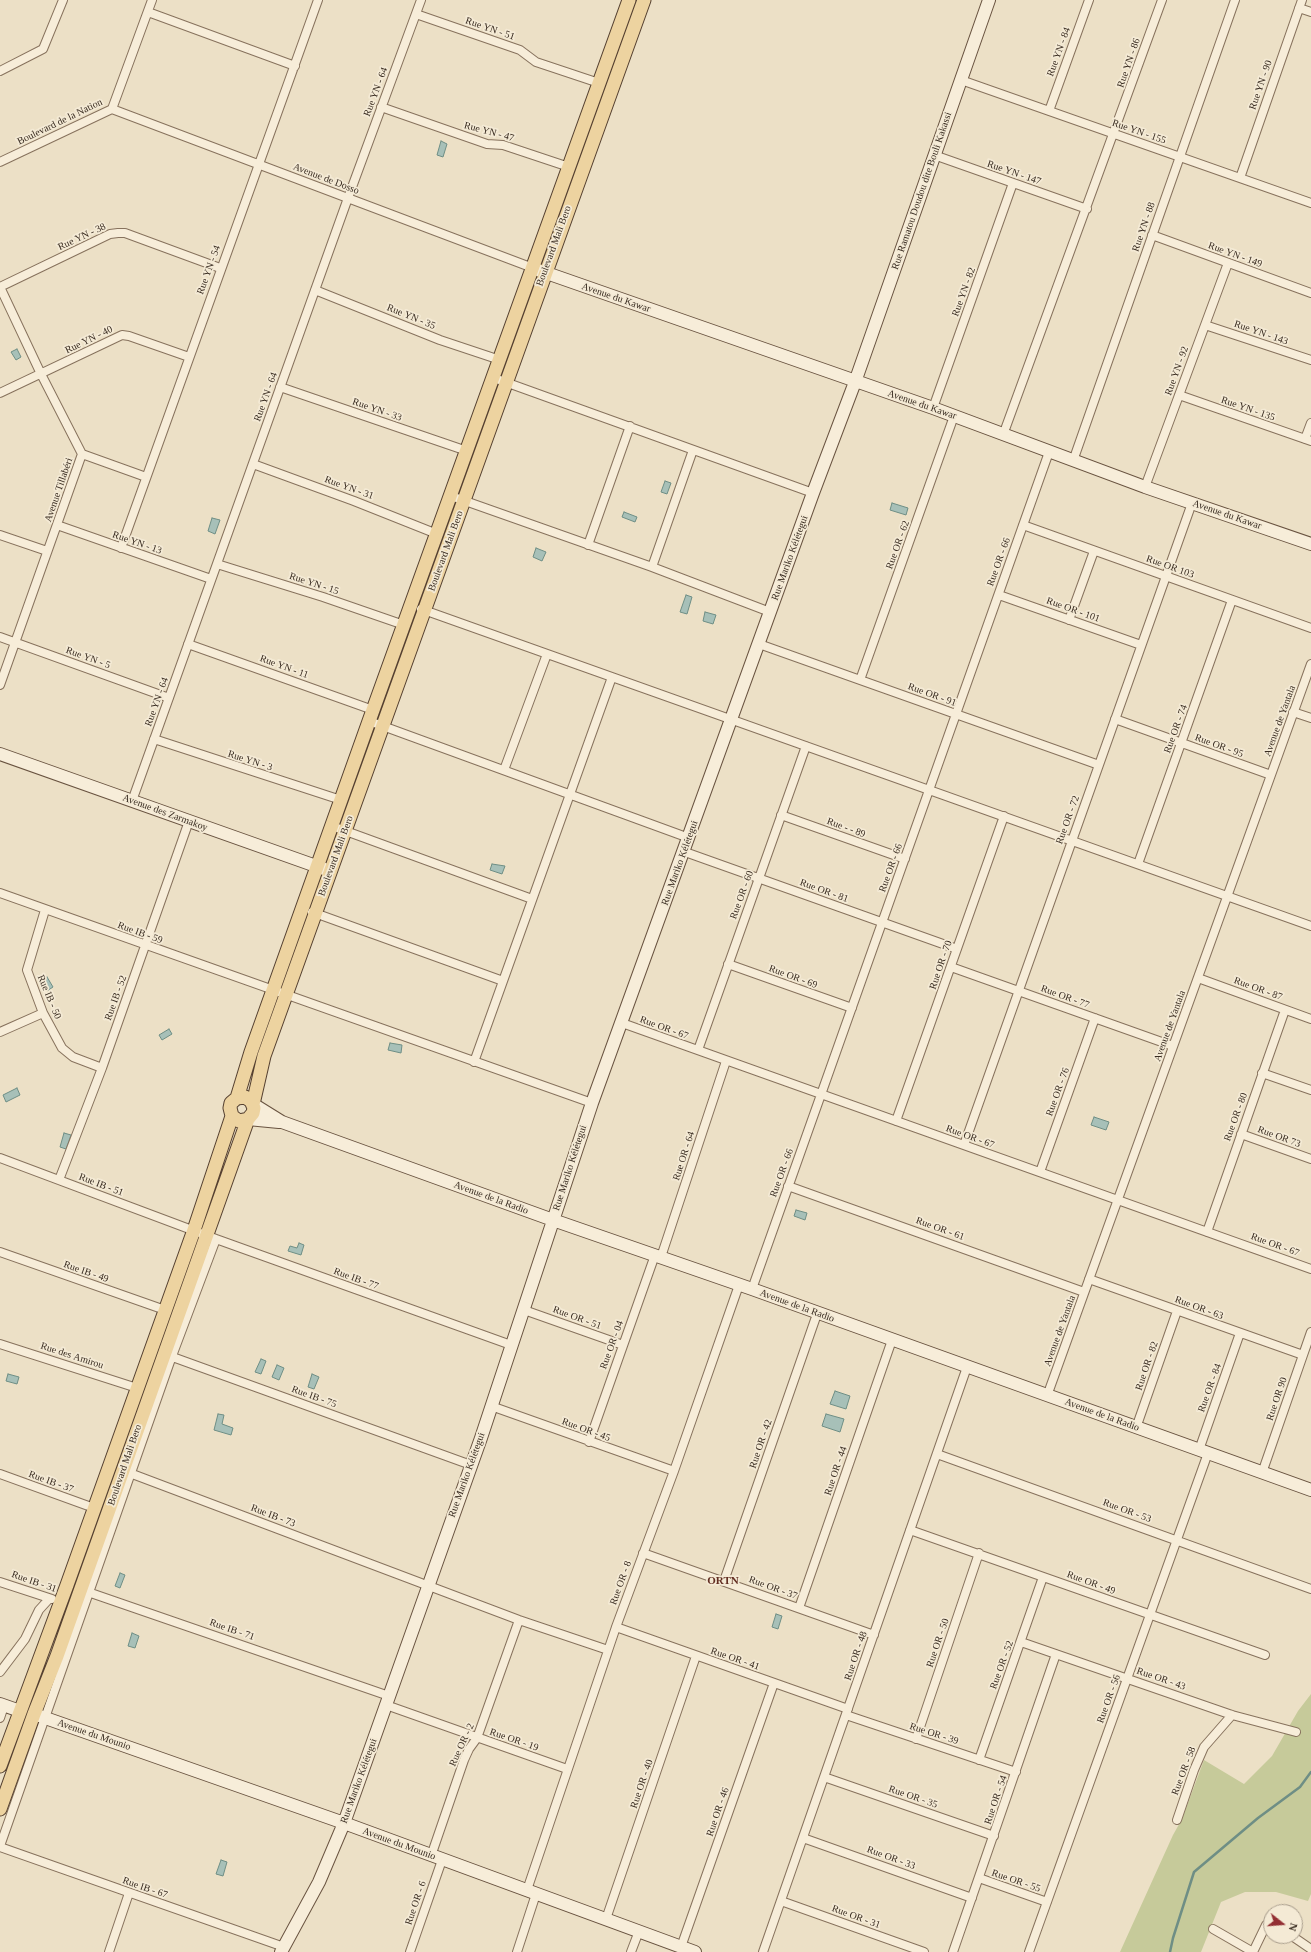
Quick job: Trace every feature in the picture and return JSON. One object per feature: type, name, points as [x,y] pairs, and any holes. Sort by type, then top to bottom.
[{"type":"main road","name":"Boulevard Mali Bero","points":[[237,1098],[251,1052],[317,866],[467,451],[500,380],[500,360],[539,270],[569,167],[626,1]]},
{"type":"main road","name":"Boulevard Mali Bero","points":[[253,1104],[264,1056],[464,501],[500,380],[539,270],[642,3]]},
{"type":"main road","points":[[245,1097],[253,1104],[253,1113],[248,1119],[239,1121],[232,1116],[230,1108],[231,1103],[237,1098],[245,1097]]},
{"type":"main road","name":"Boulevard Mali Bero","points":[[0,1766],[20,1711],[55,1600],[67,1585],[194,1230],[232,1116]]},
{"type":"main road","name":"Boulevard Mali Bero","points":[[0,1809],[39,1716],[57,1656],[85,1591],[211,1237],[248,1119]]},
{"type":"street","points":[[0,71],[43,49],[63,0]]},
{"type":"street","name":"Boulevard de la Nation","points":[[0,162],[112,109],[152,0]]},
{"type":"street","name":"Rue YN - 54","points":[[121,548],[220,268],[260,165],[318,0]]},
{"type":"street","name":"Rue YN - 64","points":[[132,801],[348,198],[421,0]]},
{"type":"street","name":"Rue Ramatou Doudou dite Bouli Kakassi","points":[[855,382],[990,0]]},
{"type":"street","name":"Rue YN - 84","points":[[1049,111],[1089,0]]},
{"type":"street","name":"Rue YN - 86","points":[[1003,435],[1087,209],[1162,0]]},
{"type":"street","name":"Rue YN - 88","points":[[1073,461],[1235,0]]},
{"type":"street","name":"Rue YN - 90","points":[[1240,178],[1302,0]]},
{"type":"street","points":[[626,1],[642,3]]},
{"type":"street","points":[[1299,8],[1311,12]]},
{"type":"street","points":[[148,12],[295,66]]},
{"type":"street","name":"Rue YN - 51","points":[[416,14],[520,50],[536,62],[599,83]]},
{"type":"street","name":"Rue YN - 155","points":[[961,80],[1311,203]]},
{"type":"street","name":"Rue YN - 47","points":[[381,107],[486,144],[503,146],[569,167]]},
{"type":"street","name":"Avenue de Dosso","points":[[112,109],[539,270]]},
{"type":"street","name":"Rue YN - 147","points":[[934,155],[1087,209]]},
{"type":"street","name":"Rue YN - 82","points":[[933,408],[1013,183]]},
{"type":"street","name":"Rue YN - 38","points":[[0,287],[110,234],[118,233],[124,233],[220,268]]},
{"type":"street","name":"Rue YN - 149","points":[[1152,235],[1311,293]]},
{"type":"street","name":"Rue YN - 92","points":[[1145,487],[1228,263]]},
{"type":"street","name":"Avenue du Kawar","points":[[539,270],[855,382],[933,408],[1145,487],[1311,544]]},
{"type":"street","name":"Avenue Tillabéri","points":[[0,287],[41,374],[82,454],[0,685]]},
{"type":"street","name":"Rue YN - 35","points":[[315,290],[440,340],[500,360]]},
{"type":"street","name":"Rue YN - 143","points":[[1205,324],[1311,360]]},
{"type":"street","name":"Rue YN - 40","points":[[0,393],[122,335],[129,336],[189,357]]},
{"type":"street","points":[[500,380],[813,492]]},
{"type":"street","name":"Rue Mariko Kélétegui","points":[[283,1950],[319,1882],[344,1823],[471,1465],[592,1103],[690,838],[813,492],[855,382]]},
{"type":"street","name":"Rue YN - 33","points":[[280,387],[467,451]]},
{"type":"street","name":"Rue YN - 135","points":[[1179,395],[1308,440]]},
{"type":"street","name":"Rue OR - 62","points":[[860,680],[954,416]]},
{"type":"street","points":[[1308,440],[1311,423]]},
{"type":"street","points":[[588,545],[630,426]]},
{"type":"street","points":[[652,567],[693,450]]},
{"type":"street","name":"Rue OR - 66","points":[[752,1289],[1049,452]]},
{"type":"street","points":[[82,454],[146,477]]},
{"type":"street","name":"Rue YN - 31","points":[[253,464],[354,501],[437,534]]},
{"type":"street","points":[[451,496],[652,567],[770,612]]},
{"type":"street","name":"Rue OR - 72","points":[[964,1145],[1192,503]]},
{"type":"street","name":"Rue OR 103","points":[[1023,525],[1311,628]]},
{"type":"street","name":"Rue YN - 13","points":[[57,526],[211,579]]},
{"type":"street","points":[[0,535],[47,552]]},
{"type":"street","points":[[1069,620],[1094,550]]},
{"type":"street","name":"Rue YN - 15","points":[[217,564],[323,597],[404,626]]},
{"type":"street","name":"Rue OR - 101","points":[[999,595],[1141,645]]},
{"type":"street","name":"Rue OR - 74","points":[[1138,864],[1232,600]]},
{"type":"street","points":[[411,605],[1311,926]]},
{"type":"street","name":"Rue YN - 5","points":[[0,638],[169,698]]},
{"type":"street","name":"Rue YN - 11","points":[[188,644],[371,716],[383,726],[690,838]]},
{"type":"street","name":"Rue OR - 91","points":[[759,644],[1099,765]]},
{"type":"street","points":[[504,770],[547,654]]},
{"type":"street","name":"Avenue de Yantala","points":[[1047,1396],[1311,664]]},
{"type":"street","points":[[474,1062],[612,677]]},
{"type":"street","points":[[1293,712],[1311,718]]},
{"type":"street","name":"Rue OR - 95","points":[[1115,719],[1271,775]]},
{"type":"street","name":"Rue YN - 3","points":[[154,740],[341,800]]},
{"type":"street","name":"Rue OR - 60","points":[[698,1050],[806,746]]},
{"type":"street","name":"Avenue des Zarmakoy","points":[[0,754],[330,871]]},
{"type":"street","name":"Rue - - 89","points":[[781,815],[904,859]]},
{"type":"street","name":"Rue OR - 70","points":[[896,1121],[1004,816]]},
{"type":"street","name":"Rue IB - 52","points":[[59,1180],[102,1068],[189,821]]},
{"type":"street","points":[[332,826],[532,899]]},
{"type":"street","name":"Rue OR - 81","points":[[684,852],[957,949]]},
{"type":"street","name":"Rue IB - 59","points":[[0,894],[592,1103]]},
{"type":"street","points":[[302,909],[503,981]]},
{"type":"street","name":"Rue IB - 50","points":[[45,910],[28,962],[27,970],[43,1013],[62,1048],[67,1054],[102,1068]]},
{"type":"street","name":"Rue OR - 69","points":[[728,964],[852,1008]]},
{"type":"street","name":"Rue OR - 77","points":[[951,967],[1173,1046]]},
{"type":"street","name":"Rue OR - 87","points":[[1198,978],[1311,1019]]},
{"type":"street","name":"Rue OR - 80","points":[[1207,1232],[1285,1010]]},
{"type":"street","points":[[0,1032],[43,1013]]},
{"type":"street","name":"Rue OR - 76","points":[[1040,1172],[1095,1018]]},
{"type":"street","name":"Rue OR - 67","points":[[622,1023],[1311,1269]]},
{"type":"street","name":"Rue OR - 64","points":[[658,1256],[726,1061]]},
{"type":"street","points":[[1262,1073],[1311,1090]]},
{"type":"street","name":"Avenue de la Radio","points":[[253,1104],[282,1122],[1311,1490]]},
{"type":"street","name":"Avenue de la Radio","points":[[248,1119],[282,1122]]},
{"type":"street","name":"Rue OR 73","points":[[1241,1134],[1311,1159]]},
{"type":"street","name":"Rue IB - 51","points":[[0,1158],[194,1230]]},
{"type":"street","name":"Rue OR - 61","points":[[788,1186],[1084,1292]]},
{"type":"street","name":"Rue IB - 77","points":[[194,1230],[511,1345]]},
{"type":"street","name":"Rue IB - 49","points":[[0,1252],[165,1310]]},
{"type":"street","name":"Rue OR - 04","points":[[589,1442],[623,1345],[658,1256]]},
{"type":"street","name":"Rue OR - 63","points":[[1089,1279],[1303,1355]]},
{"type":"street","name":"Rue OR - 8","points":[[517,1952],[532,1892],[568,1769],[616,1627],[674,1471],[739,1285]]},
{"type":"street","name":"Rue OR - 51","points":[[524,1310],[623,1345]]},
{"type":"street","name":"Rue OR - 82","points":[[1136,1428],[1177,1311]]},
{"type":"street","name":"Rue OR - 42","points":[[724,1581],[817,1314]]},
{"type":"street","name":"Rue OR 90","points":[[1262,1473],[1311,1332]]},
{"type":"street","name":"Rue OR - 84","points":[[1204,1452],[1240,1333]]},
{"type":"street","name":"Rue OR - 44","points":[[799,1608],[892,1340]]},
{"type":"street","name":"Rue des Amirou","points":[[0,1344],[137,1388]]},
{"type":"street","name":"Rue IB - 75","points":[[151,1348],[471,1465]]},
{"type":"street","name":"Rue OR - 48","points":[[763,1952],[967,1367]]},
{"type":"street","name":"Rue OR - 45","points":[[491,1406],[674,1471]]},
{"type":"street","name":"Rue OR - 56","points":[[1029,1952],[1177,1540],[1204,1452]]},
{"type":"street","name":"Rue OR - 53","points":[[936,1454],[1311,1589]]},
{"type":"street","name":"Rue IB - 73","points":[[110,1466],[428,1585]]},
{"type":"street","name":"Rue IB - 37","points":[[0,1474],[94,1508]]},
{"type":"street","name":"Rue OR - 49","points":[[910,1530],[1265,1655]]},
{"type":"street","name":"Rue OR - 37","points":[[643,1553],[874,1635]]},
{"type":"street","name":"Rue OR - 50","points":[[916,1739],[979,1554]]},
{"type":"street","name":"Rue OR - 52","points":[[979,1760],[1044,1577]]},
{"type":"street","name":"Rue IB - 31","points":[[0,1582],[55,1600]]},
{"type":"street","name":"Rue IB - 71","points":[[67,1585],[388,1700]]},
{"type":"street","points":[[428,1585],[519,1620],[608,1650]]},
{"type":"street","points":[[0,1672],[25,1639],[39,1610],[55,1600]]},
{"type":"street","name":"Rue OR - 2","points":[[436,1858],[464,1760],[469,1749],[477,1738],[519,1620]]},
{"type":"street","name":"Rue OR - 41","points":[[616,1627],[774,1683],[847,1712]]},
{"type":"street","name":"Rue OR - 43","points":[[1021,1642],[1232,1715],[1296,1732]]},
{"type":"street","name":"Rue OR - 54","points":[[953,1952],[1056,1654]]},
{"type":"street","name":"Rue OR - 40","points":[[606,1919],[696,1656]]},
{"type":"street","name":"Rue OR - 46","points":[[681,1947],[774,1683]]},
{"type":"street","name":"Rue OR - 19","points":[[388,1700],[477,1738],[568,1769]]},
{"type":"street","points":[[0,1718],[2,1705],[20,1711]]},
{"type":"street","name":"Rue OR - 39","points":[[847,1712],[916,1739],[1016,1772]]},
{"type":"street","name":"Rue OR - 58","points":[[1176,1820],[1204,1747],[1232,1715]]},
{"type":"street","name":"Avenue du Mounio","points":[[39,1716],[344,1823],[695,1952]]},
{"type":"street","name":"Boulevard Mali Bero","points":[[0,1846],[39,1716]]},
{"type":"street","name":"Rue OR - 35","points":[[824,1777],[994,1836]]},
{"type":"street","name":"Rue OR - 33","points":[[803,1838],[972,1898]]},
{"type":"street","name":"Rue IB - 67","points":[[0,1846],[283,1950]]},
{"type":"street","name":"Rue OR - 6","points":[[410,1952],[436,1858]]},
{"type":"street","name":"Rue OR - 55","points":[[979,1878],[1047,1902]]},
{"type":"street","points":[[109,1952],[129,1893]]},
{"type":"street","name":"Rue OR - 31","points":[[781,1901],[924,1952]]},
{"type":"street","points":[[1213,1929],[1253,1952],[1263,1931]]},
{"type":"street","points":[[631,1952],[639,1932]]},
{"type":"green space","points":[[1311,1694],[1311,1894],[1308,1901],[1276,1892],[1245,1892],[1221,1902],[1201,1952],[1120,1952],[1173,1835],[1182,1819],[1204,1760],[1244,1784],[1272,1756],[1298,1711]]},
{"type":"water","points":[[441,141],[447,144],[443,157],[437,155]]},
{"type":"water","points":[[17,349],[21,357],[16,360],[11,352]]},
{"type":"water","points":[[665,481],[671,483],[667,494],[661,492]]},
{"type":"water","points":[[892,503],[908,508],[906,515],[890,510]]},
{"type":"water","points":[[624,512],[637,517],[635,522],[622,517]]},
{"type":"water","points":[[212,518],[220,520],[215,534],[208,531]]},
{"type":"water","points":[[536,548],[546,552],[542,561],[533,557]]},
{"type":"water","points":[[686,595],[692,597],[687,614],[680,612]]},
{"type":"water","points":[[705,612],[716,615],[713,624],[703,621]]},
{"type":"water","points":[[492,864],[505,866],[502,874],[490,870]]},
{"type":"water","points":[[47,977],[53,987],[47,991],[42,980]]},
{"type":"water","points":[[169,1029],[172,1034],[162,1040],[159,1035]]},
{"type":"water","points":[[390,1043],[402,1045],[401,1053],[388,1050]]},
{"type":"water","points":[[17,1088],[20,1095],[6,1102],[3,1095]]},
{"type":"water","points":[[1094,1117],[1109,1122],[1106,1130],[1091,1125]]},
{"type":"water","points":[[64,1133],[71,1135],[66,1149],[60,1147]]},
{"type":"water","points":[[796,1210],[807,1213],[805,1220],[794,1216]]},
{"type":"water","points":[[299,1243],[304,1245],[301,1255],[288,1251],[290,1246],[297,1248]]},
{"type":"water","points":[[261,1359],[266,1361],[261,1374],[255,1372]]},
{"type":"water","points":[[277,1365],[284,1368],[279,1380],[272,1377]]},
{"type":"water","points":[[8,1374],[19,1377],[17,1384],[6,1381]]},
{"type":"water","points":[[312,1374],[319,1377],[314,1389],[308,1387]]},
{"type":"water","points":[[835,1391],[850,1396],[846,1409],[830,1404]]},
{"type":"water","points":[[218,1414],[224,1415],[222,1424],[233,1428],[231,1435],[214,1430]]},
{"type":"water","points":[[826,1414],[844,1419],[840,1432],[822,1426]]},
{"type":"water","points":[[120,1573],[125,1575],[120,1588],[115,1586]]},
{"type":"water","points":[[776,1614],[782,1616],[778,1629],[772,1627]]},
{"type":"water","points":[[132,1633],[139,1636],[135,1648],[128,1646]]},
{"type":"water","points":[[221,1860],[227,1862],[223,1876],[216,1874]]},
{"type":"waterway","points":[[1170,1952],[1194,1872],[1258,1818],[1300,1787],[1311,1772]]},
{"type":"district","name":"ORTN","points":[[723,1581]]}]
